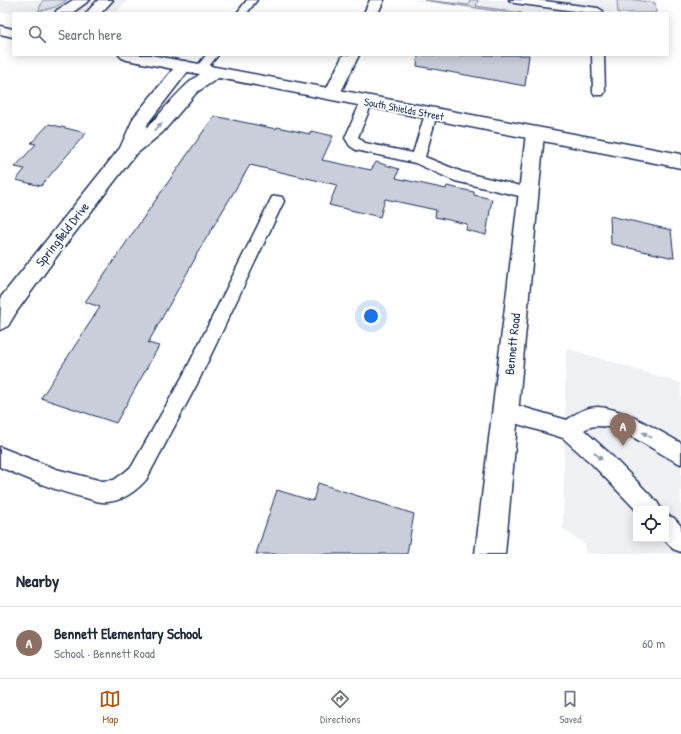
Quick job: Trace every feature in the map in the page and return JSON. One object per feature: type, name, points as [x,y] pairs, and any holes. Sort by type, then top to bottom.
[{"type":"street","points":[[64,12],[83,0]]},
{"type":"street","points":[[93,12],[106,0]]},
{"type":"street","points":[[371,12],[377,0]]},
{"type":"street","name":"South Shields Street","points":[[133,56],[681,161]]},
{"type":"street","points":[[332,94],[351,56]]},
{"type":"street","name":"Springfield Drive","points":[[0,319],[9,304],[50,250],[128,151],[140,121],[184,66]]},
{"type":"street","name":"Springfield Drive","points":[[128,151],[145,139],[161,124],[192,87],[205,78],[209,71]]},
{"type":"street","name":"Bennett Road","points":[[490,554],[535,134]]},
{"type":"lane","points":[[243,12],[252,0]]},
{"type":"lane","points":[[514,0],[598,12],[597,0]]},
{"type":"lane","points":[[209,71],[212,56]]},
{"type":"lane","points":[[598,56],[599,92]]},
{"type":"lane","points":[[367,101],[352,138],[355,143],[362,147],[418,159],[460,177],[528,193]]},
{"type":"lane","points":[[418,159],[431,114]]},
{"type":"lane","points":[[0,457],[69,484],[97,490],[107,492],[120,489],[130,483],[139,473],[192,378],[277,201]]},
{"type":"lane","points":[[505,411],[568,430],[600,458],[647,506]]},
{"type":"lane","points":[[568,430],[587,418],[602,418],[631,425],[681,454]]},
{"type":"lane","points":[[669,529],[681,541]]},
{"type":"shaded area","points":[[0,0],[128,0],[116,12],[0,13]]},
{"type":"shaded area","points":[[43,0],[67,0],[55,7],[38,12]]},
{"type":"shaded area","points":[[412,0],[656,0],[658,12],[494,12]]},
{"type":"shaded area","points":[[424,0],[469,5],[470,0],[478,0],[476,6],[515,12],[503,12]]},
{"type":"shaded area","points":[[617,0],[636,0],[655,3],[656,12],[618,12]]},
{"type":"shaded area","points":[[566,348],[681,383],[681,554],[585,554],[585,544],[563,529]]},
{"type":"building","points":[[418,56],[529,56],[525,86],[417,66]]},
{"type":"building","points":[[214,116],[276,129],[277,127],[310,134],[311,131],[333,136],[322,160],[371,170],[376,162],[399,169],[396,178],[446,189],[447,186],[474,192],[474,195],[492,199],[486,235],[466,230],[467,224],[435,217],[436,210],[385,199],[380,217],[329,205],[337,185],[250,165],[195,257],[148,343],[159,346],[116,423],[41,398],[100,307],[85,302]]},
{"type":"building","points":[[49,124],[86,133],[41,186],[16,180],[25,169],[15,167],[36,144],[31,143]]},
{"type":"building","points":[[610,216],[671,230],[674,258],[611,244]]},
{"type":"building","points":[[318,483],[414,514],[407,554],[256,554],[277,490],[313,501]]},
{"type":"place","name":"Bennett Elementary School","points":[[623,446]]}]
